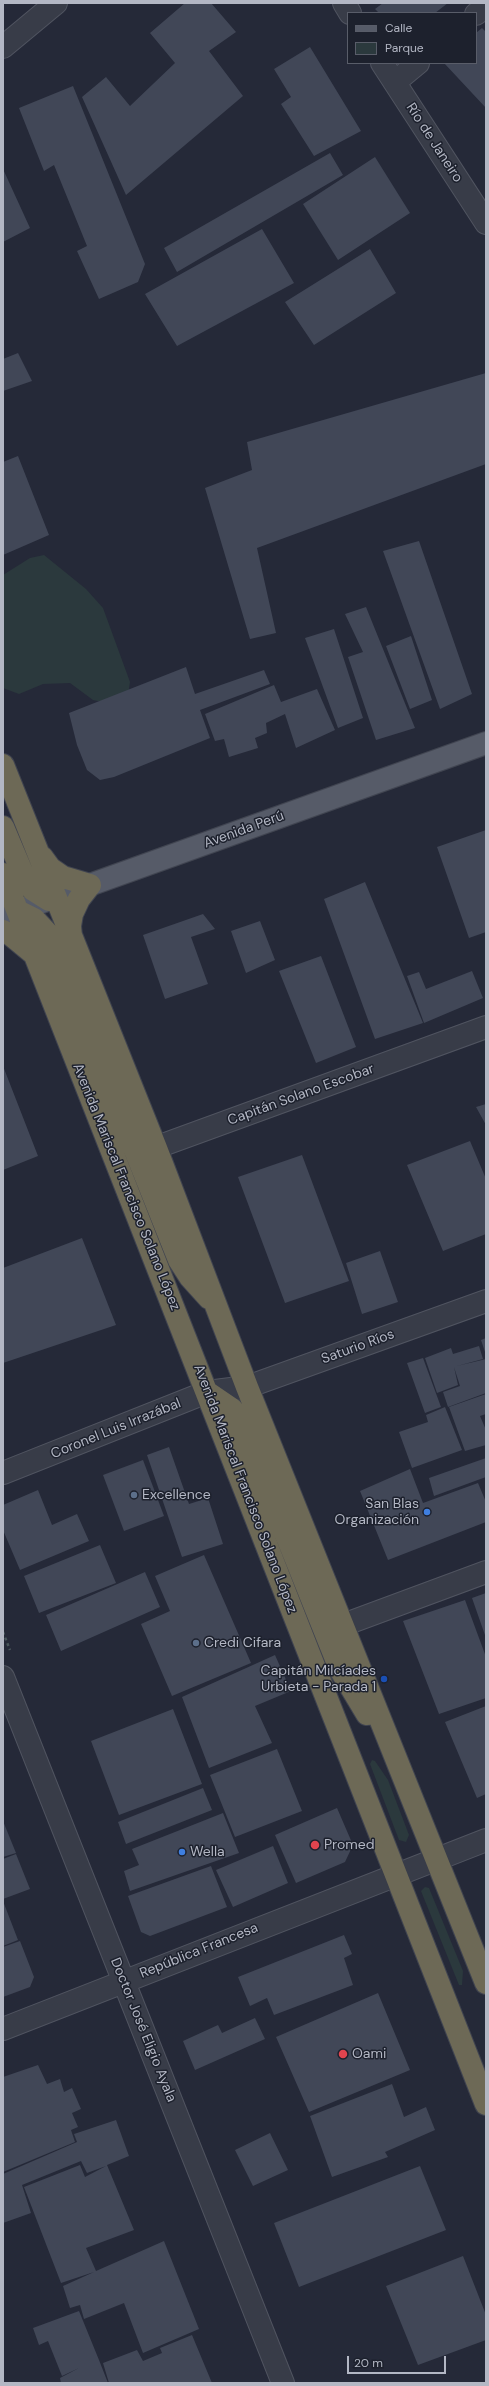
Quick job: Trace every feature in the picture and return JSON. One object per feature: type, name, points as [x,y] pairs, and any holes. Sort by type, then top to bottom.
[{"type":"highway","points":[[3,765],[36,848],[52,899],[71,938],[147,1151],[179,1260],[190,1277],[205,1293],[221,1319],[239,1389],[343,1625],[486,1983]]},
{"type":"highway","points":[[3,826],[26,879],[33,890],[52,899]]},
{"type":"highway","points":[[36,848],[50,868],[63,877],[90,885],[79,900],[72,914],[70,926],[71,938]]},
{"type":"highway","name":"Avenida Mariscal Francisco Solano López","points":[[3,874],[10,914],[35,956],[486,2104]]},
{"type":"highway","points":[[10,914],[34,919],[49,935],[147,1151]]},
{"type":"highway","points":[[3,931],[11,935],[35,956]]},
{"type":"highway","points":[[207,1392],[232,1409],[242,1425],[340,1670],[392,1749]]},
{"type":"main road","name":"Avenida Perú","points":[[10,914],[486,743]]},
{"type":"street","points":[[3,47],[56,3]]},
{"type":"street","points":[[344,3],[349,12]]},
{"type":"street","points":[[477,13],[486,6]]},
{"type":"street","name":"Río de Janeiro","points":[[383,64],[486,223]]},
{"type":"street","points":[[395,82],[417,64]]},
{"type":"street","name":"Capitán Solano Escobar","points":[[116,1162],[486,1027]]},
{"type":"street","name":"Saturio Ríos","points":[[239,1389],[486,1301]]},
{"type":"street","name":"Coronel Luis Irrazábal","points":[[3,1473],[207,1392],[239,1389]]},
{"type":"street","points":[[343,1625],[486,1572]]},
{"type":"street","name":"Doctor José Eligio Ayala","points":[[3,1677],[284,2383]]},
{"type":"street","name":"República Francesa","points":[[3,2029],[486,1840]]},
{"type":"green space","points":[[44,555],[86,589],[103,608],[130,682],[126,707],[93,700],[70,683],[43,684],[19,694],[3,688],[3,575],[30,558]]},
{"type":"green space","points":[[372,1760],[375,1761],[388,1780],[409,1835],[406,1842],[399,1840],[370,1764]]},
{"type":"green space","points":[[425,1887],[429,1888],[463,1971],[462,1985],[459,1985],[421,1891]]},
{"type":"building","points":[[185,3],[211,3],[236,32],[209,51],[243,96],[126,195],[82,97],[106,77],[130,106],[175,63],[150,33]]},
{"type":"building","points":[[383,3],[448,3],[436,12],[378,12],[375,9]]},
{"type":"building","points":[[482,28],[486,32],[486,108],[445,64],[477,64],[477,32]]},
{"type":"building","points":[[310,47],[361,131],[314,156],[281,104],[291,97],[274,69]]},
{"type":"building","points":[[73,86],[145,264],[138,282],[99,299],[77,251],[87,246],[54,165],[44,171],[19,108]]},
{"type":"building","points":[[330,153],[343,175],[177,272],[164,248]]},
{"type":"building","points":[[375,157],[410,213],[338,260],[303,204]]},
{"type":"building","points":[[3,169],[30,228],[3,242]]},
{"type":"building","points":[[262,229],[294,283],[177,346],[145,294]]},
{"type":"building","points":[[370,249],[396,293],[314,345],[285,302]]},
{"type":"building","points":[[18,353],[32,381],[3,391],[3,359]]},
{"type":"building","points":[[486,373],[486,464],[257,548],[276,633],[250,639],[205,488],[252,470],[247,442]]},
{"type":"building","points":[[18,456],[49,535],[3,555],[3,462]]},
{"type":"building","points":[[419,541],[472,694],[440,709],[383,551]]},
{"type":"building","points":[[366,607],[415,728],[376,740],[348,657],[363,652],[345,614]]},
{"type":"building","points":[[334,629],[363,718],[338,728],[305,638]]},
{"type":"building","points":[[411,636],[432,700],[410,709],[386,646]]},
{"type":"building","points":[[186,667],[195,694],[264,670],[270,684],[200,710],[210,738],[114,777],[100,780],[87,770],[77,745],[69,713]]},
{"type":"building","points":[[274,685],[281,702],[317,689],[335,730],[296,748],[285,714],[266,723],[267,733],[255,738],[258,748],[229,757],[224,739],[215,741],[205,714]]},
{"type":"building","points":[[486,830],[486,932],[469,938],[437,847]]},
{"type":"building","points":[[365,882],[423,1023],[375,1039],[324,899]]},
{"type":"building","points":[[203,914],[215,929],[191,937],[208,984],[165,999],[143,935]]},
{"type":"building","points":[[260,921],[275,960],[246,973],[231,931]]},
{"type":"building","points":[[321,956],[356,1047],[316,1063],[279,971]]},
{"type":"building","points":[[472,971],[483,998],[424,1023],[407,976],[419,972],[426,989]]},
{"type":"building","points":[[3,1066],[38,1156],[3,1170]]},
{"type":"building","points":[[486,1104],[486,1125],[476,1107]]},
{"type":"building","points":[[470,1141],[486,1179],[486,1234],[443,1251],[407,1165]]},
{"type":"building","points":[[302,1155],[349,1281],[285,1303],[238,1177]]},
{"type":"building","points":[[82,1238],[116,1325],[3,1363],[3,1268]]},
{"type":"building","points":[[380,1251],[398,1302],[362,1314],[346,1263]]},
{"type":"building","points":[[486,1338],[486,1355],[481,1340]]},
{"type":"building","points":[[479,1346],[483,1359],[457,1366],[486,1359],[486,1393],[448,1407],[443,1392],[460,1386],[454,1367],[458,1385],[437,1393],[425,1358],[451,1348],[453,1354]]},
{"type":"building","points":[[423,1358],[441,1407],[425,1413],[407,1363]]},
{"type":"building","points":[[486,1394],[486,1414],[480,1416],[486,1430],[486,1445],[465,1451],[449,1407]]},
{"type":"building","points":[[445,1407],[462,1450],[412,1468],[399,1432],[428,1422],[426,1415]]},
{"type":"building","points":[[169,1447],[189,1504],[208,1498],[223,1544],[182,1557],[147,1455]]},
{"type":"building","points":[[486,1458],[486,1477],[434,1496],[429,1478]]},
{"type":"building","name":"Excellence","points":[[143,1460],[164,1516],[124,1531],[103,1475]]},
{"type":"building","name":"San Blas Organización","points":[[410,1469],[423,1503],[478,1483],[486,1502],[486,1522],[388,1560],[360,1491]]},
{"type":"building","points":[[38,1490],[52,1525],[77,1514],[89,1541],[20,1570],[3,1530],[3,1505]]},
{"type":"building","points":[[100,1545],[116,1583],[39,1613],[24,1576]]},
{"type":"building","name":"Credi Cifara","points":[[204,1555],[251,1663],[172,1696],[141,1624],[170,1611],[155,1576]]},
{"type":"building","points":[[145,1572],[160,1607],[61,1651],[46,1615]]},
{"type":"building","points":[[486,1593],[486,1638],[472,1598]]},
{"type":"building","points":[[465,1600],[486,1657],[486,1698],[439,1714],[403,1621]]},
{"type":"building","points":[[275,1655],[291,1691],[255,1706],[272,1743],[209,1768],[182,1697]]},
{"type":"building","points":[[486,1706],[486,1794],[477,1798],[445,1722]]},
{"type":"building","points":[[173,1709],[202,1784],[119,1815],[91,1741]]},
{"type":"building","points":[[277,1749],[302,1811],[235,1837],[210,1775]]},
{"type":"building","points":[[203,1788],[212,1810],[126,1844],[118,1822]]},
{"type":"building","points":[[337,1808],[353,1845],[345,1862],[296,1883],[275,1835]]},
{"type":"building","points":[[223,1813],[239,1853],[130,1891],[124,1871],[139,1865],[132,1849]]},
{"type":"building","points":[[3,1821],[16,1853],[3,1857]]},
{"type":"building","points":[[273,1846],[288,1883],[233,1907],[216,1870]]},
{"type":"building","points":[[16,1854],[30,1889],[3,1899],[3,1859]]},
{"type":"building","points":[[211,1866],[227,1907],[150,1936],[141,1932],[128,1896]]},
{"type":"building","points":[[3,1901],[18,1940],[3,1946]]},
{"type":"building","points":[[344,1935],[352,1954],[344,1958],[353,1985],[274,2015],[267,1998],[250,2006],[238,1977]]},
{"type":"building","points":[[20,1941],[34,1977],[30,1987],[3,1997],[3,1947]]},
{"type":"building","name":"Oami","points":[[378,1993],[410,2070],[309,2112],[276,2037]]},
{"type":"building","points":[[255,2018],[265,2039],[195,2070],[183,2041],[218,2025],[222,2033]]},
{"type":"building","points":[[38,2065],[47,2084],[60,2079],[64,2092],[72,2088],[81,2109],[72,2113],[78,2127],[71,2130],[75,2142],[3,2172],[3,2077]]},
{"type":"building","points":[[392,2084],[404,2117],[426,2107],[435,2130],[385,2152],[388,2157],[332,2177],[310,2116]]},
{"type":"building","points":[[116,2120],[129,2156],[107,2165],[134,2230],[86,2248],[96,2271],[164,2241],[199,2329],[143,2353],[124,2303],[84,2319],[80,2305],[70,2308],[63,2286],[94,2272],[61,2283],[24,2187],[80,2165],[85,2177],[106,2166],[87,2173],[81,2161],[22,2185],[31,2213],[3,2223],[3,2174],[77,2142],[74,2134]]},
{"type":"building","points":[[270,2133],[288,2170],[253,2186],[235,2150]]},
{"type":"building","points":[[420,2166],[446,2230],[299,2287],[274,2223]]},
{"type":"building","points":[[463,2256],[486,2315],[486,2340],[418,2365],[386,2286]]},
{"type":"building","points":[[79,2311],[108,2383],[61,2383],[60,2378],[79,2368],[62,2376],[48,2341],[39,2345],[33,2328]]},
{"type":"building","points":[[192,2335],[212,2383],[109,2383],[103,2363],[137,2350],[143,2361],[162,2353],[160,2348]]},
{"type":"place","name":"Excellence","points":[[134,1495]]},
{"type":"place","name":"San Blas Organización","points":[[427,1512]]},
{"type":"place","name":"Credi Cifara","points":[[196,1643]]},
{"type":"place","name":"Capitán Milcíades Urbieta - Parada 1","points":[[384,1679]]},
{"type":"place","name":"Promed","points":[[315,1845]]},
{"type":"place","name":"Wella","points":[[182,1852]]},
{"type":"place","name":"Oami","points":[[343,2054]]}]
